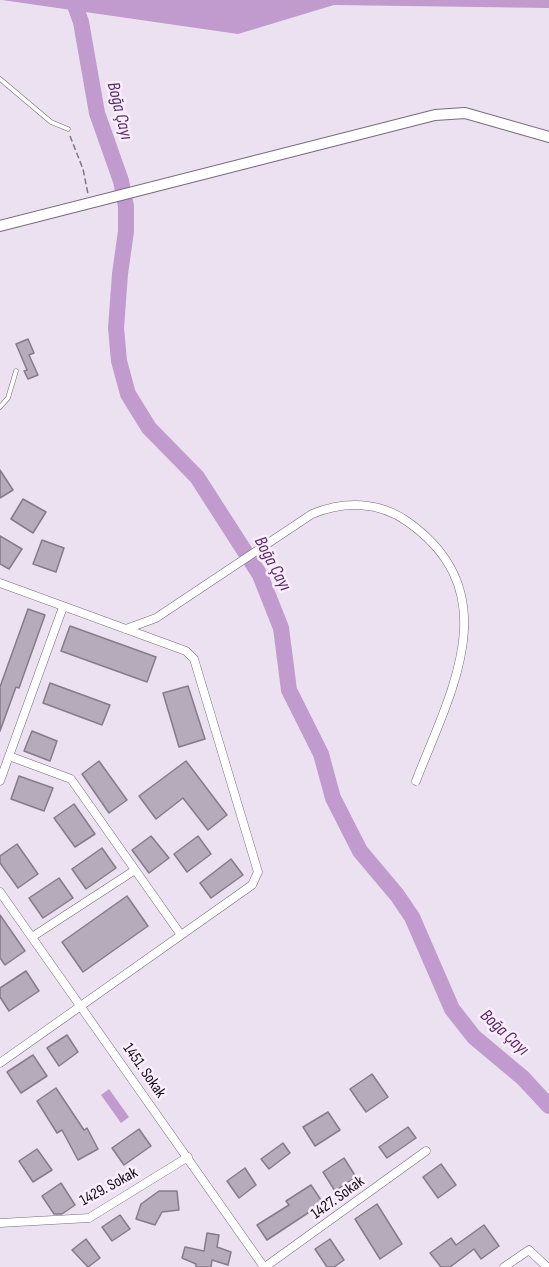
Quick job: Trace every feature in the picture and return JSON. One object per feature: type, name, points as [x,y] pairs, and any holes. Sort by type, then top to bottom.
[{"type":"street","points":[[0,226],[136,189],[435,115],[465,113],[549,137]]},
{"type":"street","points":[[124,629],[156,618],[312,514],[333,506],[357,504],[380,508],[400,516],[422,532],[453,570],[462,592],[465,638],[457,675],[416,781]]},
{"type":"street","points":[[0,584],[186,651],[194,659],[258,872],[252,885],[0,1063]]},
{"type":"street","points":[[0,781],[63,607]]},
{"type":"street","points":[[9,756],[71,779],[181,935]]},
{"type":"street","points":[[32,937],[135,870]]},
{"type":"street","name":"1451. Sokak","points":[[0,892],[82,1005],[264,1267]]},
{"type":"street","name":"1427. Sokak","points":[[264,1267],[426,1151]]},
{"type":"street","name":"1429. Sokak","points":[[0,1223],[89,1218],[188,1157]]},
{"type":"street","points":[[504,1267],[529,1250],[547,1267]]},
{"type":"lane","points":[[0,78],[51,122],[68,129]]},
{"type":"lane","points":[[0,407],[8,398],[16,371]]},
{"type":"path","points":[[68,129],[83,169],[90,202]]},
{"type":"shaded area","points":[[2,0],[549,0],[549,8],[334,5],[238,34]]},
{"type":"shaded area","points":[[109,1089],[129,1117],[121,1123],[101,1095]]},
{"type":"building","points":[[28,339],[34,353],[29,355],[38,375],[28,379],[24,371],[27,370],[16,344]]},
{"type":"building","points":[[0,470],[13,490],[0,498]]},
{"type":"building","points":[[23,499],[46,512],[33,533],[11,519]]},
{"type":"building","points":[[0,536],[22,549],[9,569],[0,564]]},
{"type":"building","points":[[42,540],[64,548],[56,572],[33,564]]},
{"type":"building","points":[[28,609],[45,615],[19,688],[16,687],[0,731],[0,687]]},
{"type":"building","points":[[70,626],[156,657],[147,682],[61,651]]},
{"type":"building","points":[[50,683],[110,705],[102,725],[43,703]]},
{"type":"building","points":[[188,686],[205,739],[179,747],[163,693]]},
{"type":"building","points":[[32,731],[57,741],[50,761],[24,751]]},
{"type":"building","points":[[99,761],[127,800],[109,813],[82,774]]},
{"type":"building","points":[[186,761],[227,815],[208,830],[183,798],[156,819],[139,796]]},
{"type":"building","points":[[19,776],[53,788],[44,811],[11,799]]},
{"type":"building","points":[[74,804],[95,834],[75,847],[54,818]]},
{"type":"building","points":[[151,836],[169,858],[149,873],[132,850]]},
{"type":"building","points":[[198,836],[211,854],[187,872],[174,854]]},
{"type":"building","points":[[17,844],[38,874],[18,888],[0,863],[0,856]]},
{"type":"building","points":[[102,848],[116,868],[86,889],[72,869]]},
{"type":"building","points":[[231,859],[243,875],[211,898],[200,883]]},
{"type":"building","points":[[59,878],[73,898],[43,918],[29,898]]},
{"type":"building","points":[[127,896],[148,926],[83,972],[62,942]]},
{"type":"building","points":[[0,915],[25,951],[5,965],[0,958]]},
{"type":"building","points":[[26,971],[39,991],[9,1011],[0,997],[0,988]]},
{"type":"building","points":[[67,1035],[78,1052],[59,1066],[47,1048]]},
{"type":"building","points":[[33,1055],[47,1076],[21,1093],[7,1072]]},
{"type":"building","points":[[372,1074],[388,1097],[366,1112],[350,1089]]},
{"type":"building","points":[[56,1088],[84,1130],[87,1128],[98,1149],[78,1160],[62,1130],[57,1133],[37,1101]]},
{"type":"building","points":[[328,1112],[340,1130],[315,1146],[303,1127]]},
{"type":"building","points":[[408,1127],[416,1138],[387,1158],[379,1147]]},
{"type":"building","points":[[139,1129],[151,1146],[124,1165],[112,1148]]},
{"type":"building","points":[[283,1143],[290,1153],[269,1169],[261,1159]]},
{"type":"building","points":[[37,1149],[52,1170],[33,1182],[19,1161]]},
{"type":"building","points":[[344,1158],[356,1177],[335,1191],[323,1172]]},
{"type":"building","points":[[441,1164],[456,1185],[438,1198],[423,1177]]},
{"type":"building","points":[[245,1168],[256,1185],[239,1198],[227,1181]]},
{"type":"building","points":[[61,1183],[75,1205],[62,1214],[54,1214],[42,1196]]},
{"type":"building","points":[[311,1185],[323,1203],[267,1240],[257,1225],[289,1205],[286,1201]]},
{"type":"building","points":[[159,1191],[177,1191],[179,1210],[162,1212],[155,1225],[136,1219],[141,1204]]},
{"type":"building","points":[[377,1204],[402,1244],[380,1259],[355,1219]]},
{"type":"building","points":[[120,1215],[130,1229],[112,1241],[102,1227]]},
{"type":"building","points":[[484,1225],[499,1246],[481,1259],[474,1249],[450,1267],[441,1267],[430,1253],[451,1238],[456,1245]]},
{"type":"building","points":[[207,1233],[219,1235],[217,1247],[231,1252],[228,1265],[212,1260],[211,1267],[196,1267],[196,1264],[182,1258],[185,1247],[204,1251]]},
{"type":"building","points":[[86,1239],[100,1258],[88,1267],[72,1250]]},
{"type":"building","points":[[330,1239],[344,1260],[334,1267],[327,1267],[315,1249]]},
{"type":"waterway","name":"Boğa Çayı","points":[[73,0],[81,22],[97,113],[121,181],[126,206],[126,231],[116,328],[119,361],[128,394],[149,428],[197,477],[260,575],[281,628],[289,690],[321,754],[333,798],[360,851],[397,895],[412,917],[452,1009],[474,1037],[523,1078],[549,1106]]}]
